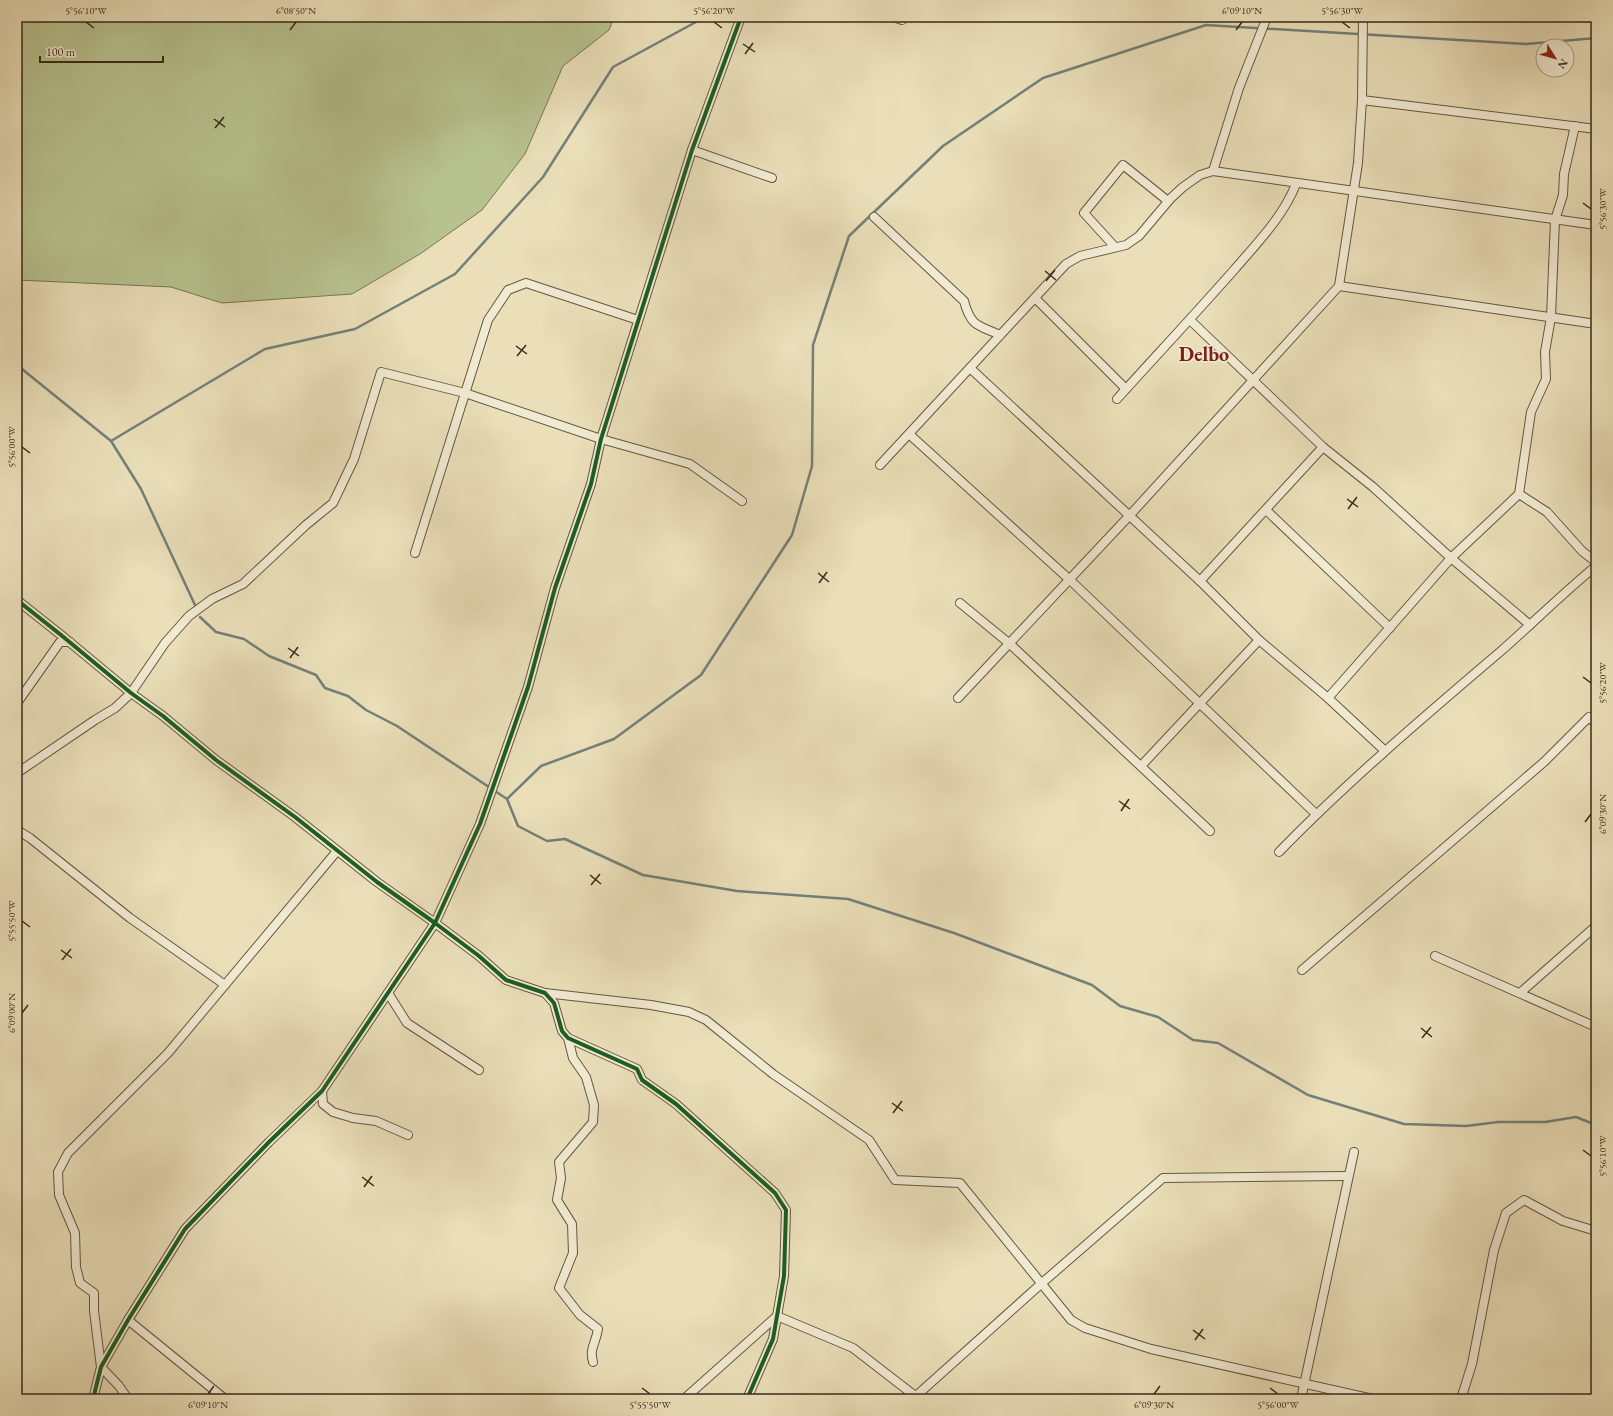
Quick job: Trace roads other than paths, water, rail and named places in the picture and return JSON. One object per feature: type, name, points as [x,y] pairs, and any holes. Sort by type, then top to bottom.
[{"type":"street","points":[[93,1399],[101,1367],[128,1320],[185,1229],[269,1142],[322,1091],[435,923],[480,824],[526,694],[555,588],[591,484],[601,439],[638,320],[692,150],[741,17]]},
{"type":"street","points":[[894,17],[902,20]]},
{"type":"street","points":[[1213,171],[1239,88],[1267,17]]},
{"type":"street","points":[[958,698],[1070,580],[1254,381],[1339,286],[1358,163],[1362,100],[1363,17]]},
{"type":"street","points":[[1362,100],[1596,129]]},
{"type":"street","points":[[1328,698],[1451,558],[1519,494],[1531,412],[1546,379],[1545,352],[1551,318],[1555,220],[1563,195],[1564,174],[1575,126]]},
{"type":"street","points":[[692,150],[772,178]]},
{"type":"street","points":[[1115,247],[1084,213],[1123,165],[1168,201]]},
{"type":"street","points":[[880,465],[1066,264],[1080,256],[1126,245],[1139,236],[1168,201],[1200,175],[1213,171],[1296,184],[1353,190],[1596,225]]},
{"type":"street","points":[[1117,399],[1190,320],[1277,218],[1290,199],[1296,184]]},
{"type":"street","points":[[874,217],[964,301],[968,316],[977,325],[1000,335]]},
{"type":"street","points":[[415,553],[488,320],[508,290],[526,283],[638,320]]},
{"type":"street","points":[[1339,286],[1596,324]]},
{"type":"street","points":[[1035,298],[1126,389]]},
{"type":"street","points":[[1190,320],[1323,447],[1374,487],[1451,558],[1530,625]]},
{"type":"street","points":[[970,368],[1130,515],[1200,581],[1259,640],[1328,698],[1384,750]]},
{"type":"street","points":[[17,773],[115,708],[131,693],[165,643],[189,616],[212,599],[243,584],[306,524],[334,502],[354,459],[381,372],[465,393],[601,439],[690,464],[742,501]]},
{"type":"street","points":[[909,434],[1070,580],[1316,814]]},
{"type":"street","points":[[1200,581],[1323,447]]},
{"type":"street","points":[[1519,494],[1547,512],[1582,551],[1596,562]]},
{"type":"street","points":[[1266,510],[1390,628]]},
{"type":"street","points":[[1279,852],[1316,814],[1384,750],[1530,625],[1568,589],[1596,566]]},
{"type":"street","points":[[17,600],[131,693],[164,716],[216,760],[295,817],[377,882],[480,956],[506,980],[545,993],[651,1005],[689,1012],[706,1020],[773,1074],[869,1140],[895,1180],[960,1183],[1071,1320],[1085,1328],[1151,1349],[1373,1399]]},
{"type":"street","points":[[960,603],[1010,644],[1210,831]]},
{"type":"street","points":[[1141,766],[1259,640]]},
{"type":"street","points":[[17,703],[60,642],[70,642]]},
{"type":"street","points":[[1302,970],[1544,762],[1590,717],[1596,724]]},
{"type":"street","points":[[17,830],[30,838],[130,918],[225,985]]},
{"type":"street","points":[[128,1399],[119,1386],[101,1367],[94,1311],[94,1293],[80,1283],[76,1267],[75,1233],[59,1195],[58,1172],[68,1153],[168,1053],[338,851]]},
{"type":"street","points":[[1520,993],[1596,926]]},
{"type":"street","points":[[1435,956],[1596,1027]]},
{"type":"street","points":[[388,993],[407,1023],[479,1070]]},
{"type":"street","points":[[545,993],[554,1003],[562,1032],[568,1038],[637,1070],[642,1080],[676,1104],[775,1193],[786,1210],[784,1276],[774,1339],[747,1399]]},
{"type":"street","points":[[568,1038],[574,1058],[586,1077],[594,1105],[593,1122],[581,1138],[559,1162],[561,1178],[558,1200],[572,1224],[573,1253],[559,1288],[580,1315],[598,1329],[597,1337],[591,1353],[593,1362]]},
{"type":"street","points":[[322,1091],[323,1104],[333,1112],[353,1118],[376,1121],[408,1135]]},
{"type":"street","points":[[1301,1399],[1354,1152]]},
{"type":"street","points":[[777,1316],[853,1348],[918,1398],[1042,1283],[1163,1178],[1348,1176]]},
{"type":"street","points":[[1461,1399],[1472,1364],[1494,1250],[1506,1213],[1524,1200],[1563,1221],[1596,1231]]},
{"type":"street","points":[[684,1399],[777,1316]]},
{"type":"street","points":[[128,1320],[225,1399]]},
{"type":"waterway","points":[[111,441],[265,349],[355,329],[455,274],[543,177],[613,67],[696,22]]},
{"type":"waterway","points":[[507,799],[541,766],[614,739],[701,675],[792,535],[812,466],[813,345],[849,236],[943,146],[1043,78],[1206,25],[1526,44],[1596,38]]},
{"type":"waterway","points":[[17,365],[111,441],[141,489],[195,605]]},
{"type":"waterway","points":[[200,617],[216,632],[244,639],[269,656],[316,675],[325,688],[348,696],[366,710],[397,726],[507,799],[518,826],[547,841],[565,839],[643,875],[737,891],[848,899],[954,933],[1092,985],[1120,1006],[1158,1017],[1193,1040],[1218,1043],[1308,1095],[1404,1124],[1466,1126],[1498,1122],[1545,1122],[1576,1117],[1591,1123],[1596,1123]]},
{"type":"district","name":"Delbo","points":[[1204,354]]}]
